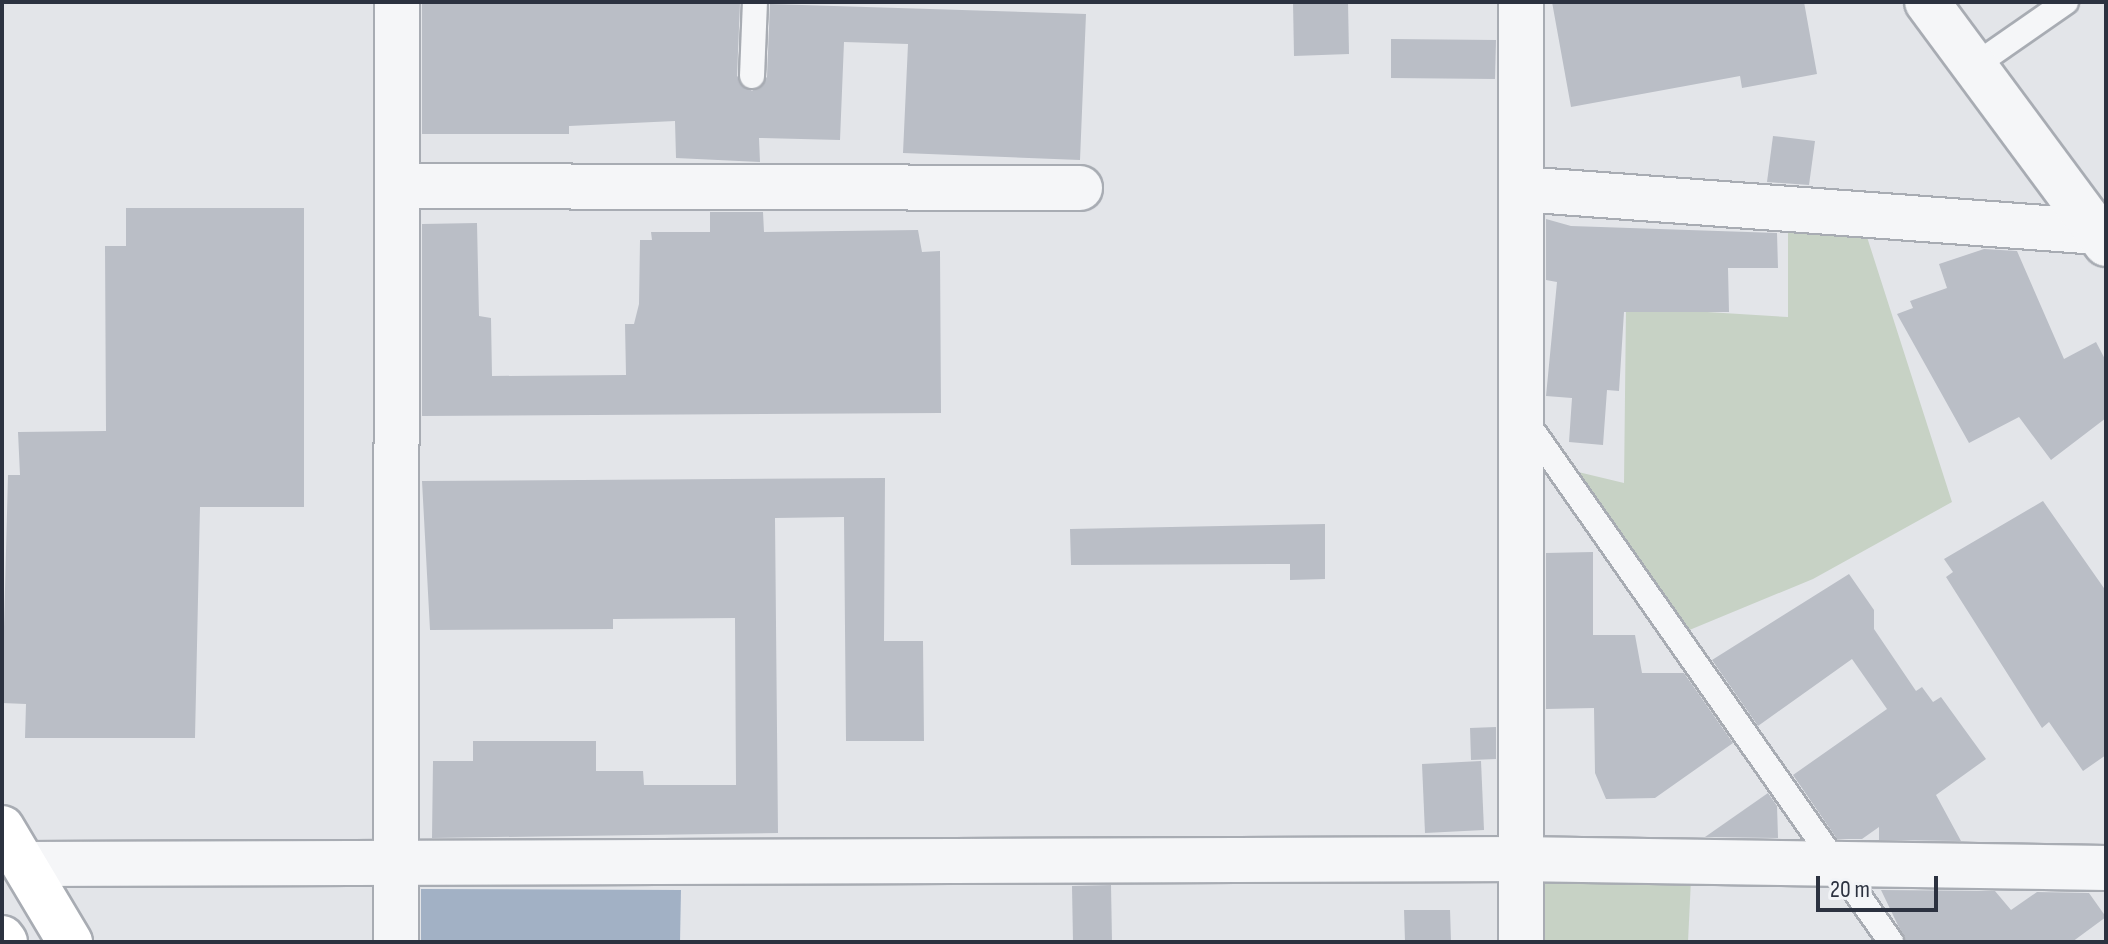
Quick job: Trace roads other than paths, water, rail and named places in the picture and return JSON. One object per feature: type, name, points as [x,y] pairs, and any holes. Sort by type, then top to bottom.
[{"type":"highway","points":[[2,828],[70,942]]},
{"type":"street","points":[[396,942],[397,2]]},
{"type":"street","points":[[1521,2],[1521,942]]},
{"type":"street","points":[[1927,2],[2102,238]]},
{"type":"street","points":[[398,186],[1080,188]]},
{"type":"street","points":[[1521,189],[2102,238]]},
{"type":"street","points":[[26,864],[1523,859],[2106,868]]},
{"type":"lane","points":[[752,76],[755,2]]},
{"type":"lane","points":[[1974,66],[2066,2]]},
{"type":"lane","points":[[1522,415],[1891,942]]},
{"type":"water","points":[[421,889],[681,890],[680,942],[421,942]]}]
